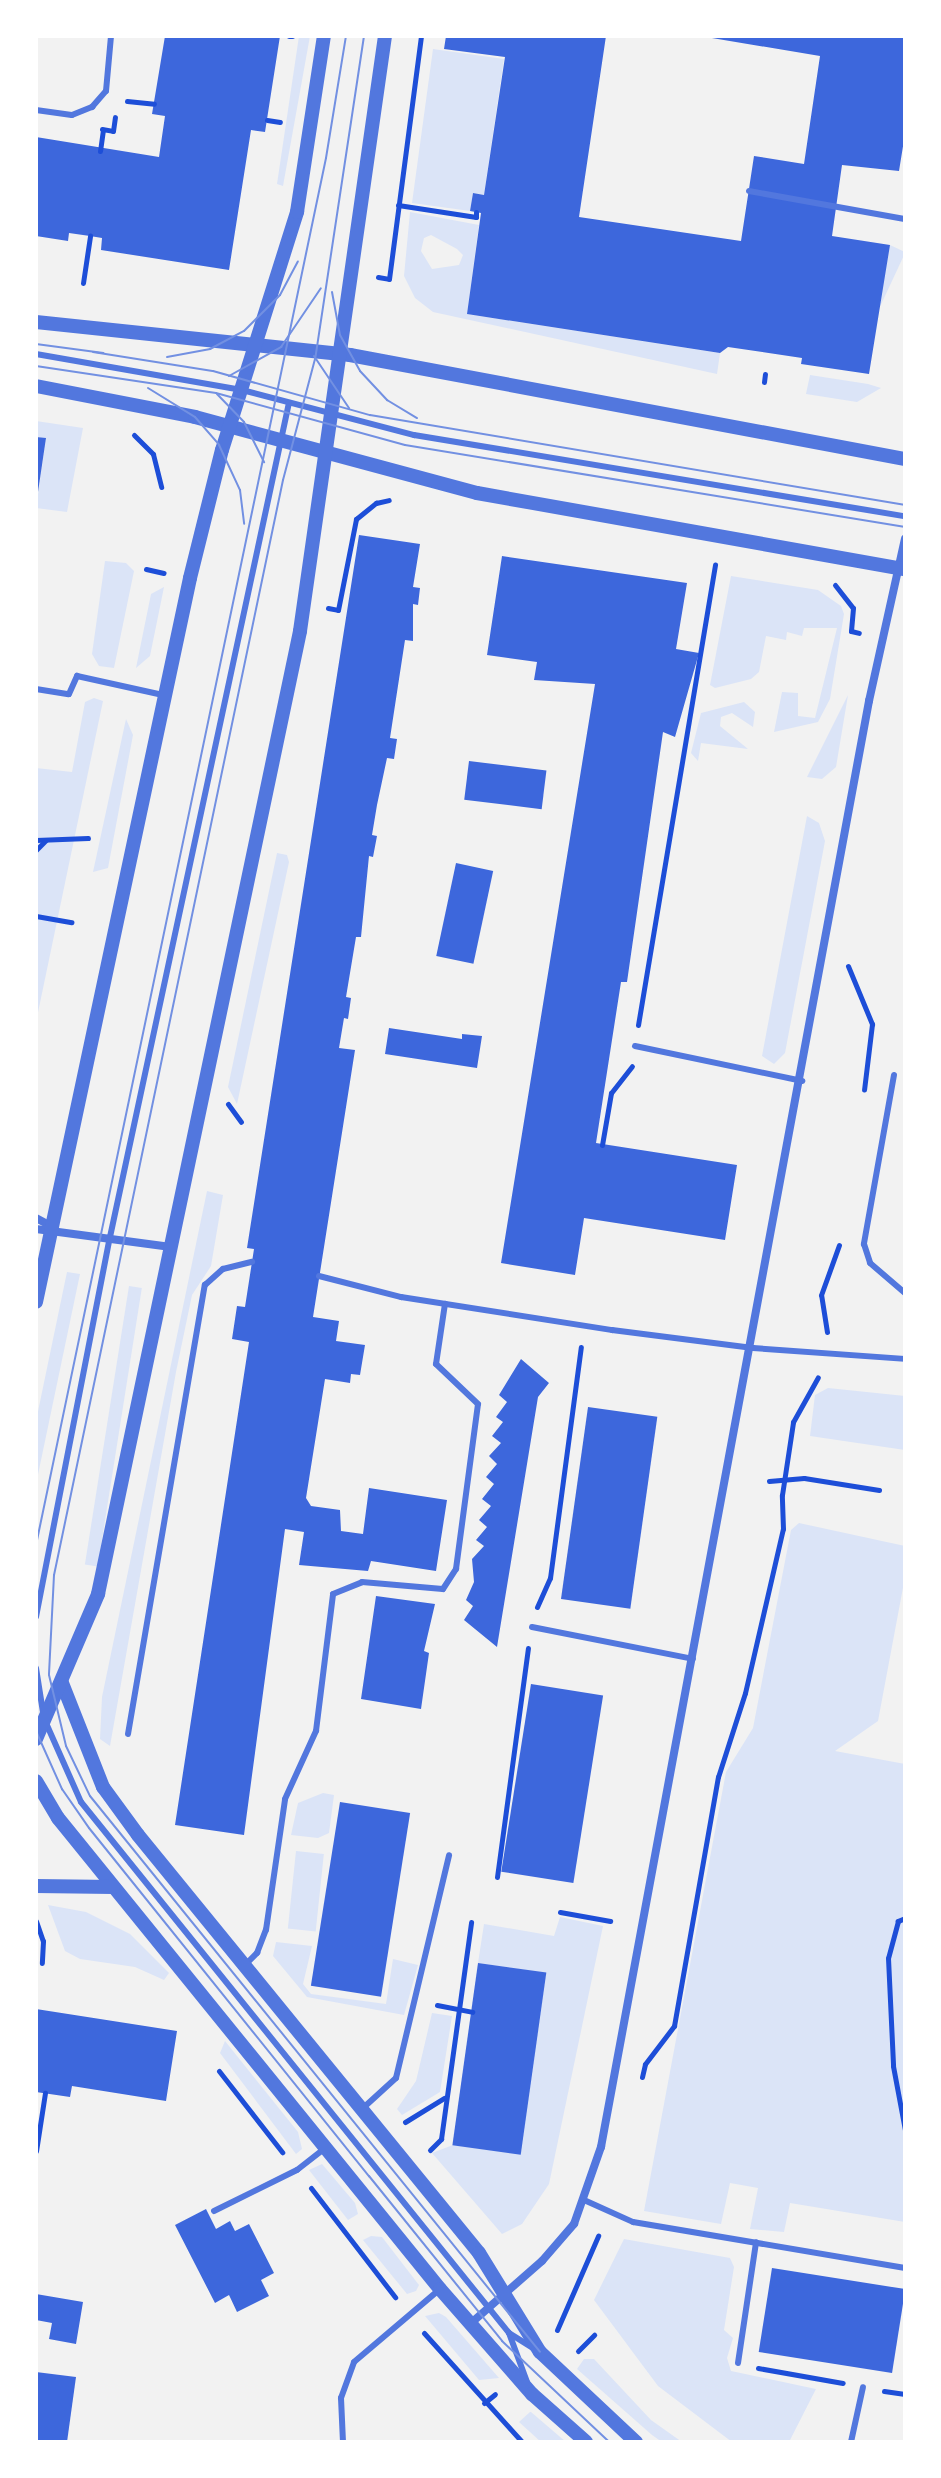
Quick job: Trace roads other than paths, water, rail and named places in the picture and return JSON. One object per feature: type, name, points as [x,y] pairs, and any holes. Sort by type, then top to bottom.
[{"type":"street","points":[[36,1302],[166,696],[230,427],[297,212],[324,36]]},
{"type":"street","points":[[36,1739],[46,1724],[98,1594],[300,631],[329,455],[385,36]]},
{"type":"street","points":[[36,322],[340,355],[905,459]]},
{"type":"street","points":[[36,386],[118,399],[477,493],[902,568]]},
{"type":"street","points":[[470,2324],[556,2246],[584,2200],[601,2147],[753,1348],[869,701],[902,568],[905,539]]},
{"type":"street","points":[[36,1218],[52,1227]]},
{"type":"street","points":[[36,1229],[52,1227],[171,1247]]},
{"type":"street","points":[[62,1683],[103,1787],[479,2253],[540,2352],[636,2442]]},
{"type":"street","points":[[36,1781],[58,1818],[440,2289],[532,2394],[586,2442]]},
{"type":"street","points":[[36,1886],[113,1887]]},
{"type":"lane","points":[[36,110],[72,115],[92,107],[106,91],[111,36]]},
{"type":"lane","points":[[749,191],[905,219]]},
{"type":"lane","points":[[36,354],[242,390],[333,417],[905,516]]},
{"type":"lane","points":[[36,1617],[37,1595],[110,1237],[289,403]]},
{"type":"lane","points":[[36,689],[69,694],[77,676],[166,696]]},
{"type":"lane","points":[[635,1046],[802,1081]]},
{"type":"lane","points":[[894,1075],[864,1244],[870,1263],[905,1293]]},
{"type":"lane","points":[[128,1734],[205,1285],[223,1269],[252,1262]]},
{"type":"lane","points":[[319,1276],[445,1304],[753,1348],[905,1359]]},
{"type":"lane","points":[[246,1964],[266,1930],[285,1799],[316,1731],[333,1594],[362,1582],[443,1589],[456,1569],[478,1404],[436,1364],[445,1304]]},
{"type":"lane","points":[[532,1627],[693,1659]]},
{"type":"lane","points":[[36,1668],[46,1724],[81,1802],[509,2333],[540,2352]]},
{"type":"lane","points":[[362,2109],[394,2083],[449,1855]]},
{"type":"lane","points":[[214,2211],[297,2170],[325,2148]]},
{"type":"lane","points":[[584,2200],[633,2222],[905,2268]]},
{"type":"lane","points":[[738,2363],[756,2242]]},
{"type":"lane","points":[[343,2442],[341,2398],[354,2362],[440,2289]]},
{"type":"lane","points":[[509,2333],[532,2394]]},
{"type":"lane","points":[[851,2442],[863,2387]]},
{"type":"tram line","points":[[36,1545],[326,158],[346,36]]},
{"type":"tram line","points":[[364,36],[315,359],[283,480],[54,1575],[49,1675],[66,1746],[90,1796],[540,2352]]},
{"type":"tram line","points":[[167,357],[210,349],[244,331],[280,295],[298,261]]},
{"type":"tram line","points":[[229,376],[281,347],[321,288]]},
{"type":"tram line","points":[[332,292],[340,335],[360,371],[387,400],[417,418]]},
{"type":"tram line","points":[[36,344],[103,353]]},
{"type":"tram line","points":[[93,352],[213,371],[370,415],[905,505]]},
{"type":"tram line","points":[[314,356],[349,408]]},
{"type":"tram line","points":[[36,366],[216,393],[405,445],[905,527]]},
{"type":"tram line","points":[[148,388],[195,417],[219,445],[240,490],[244,524]]},
{"type":"tram line","points":[[217,394],[244,422],[264,462]]},
{"type":"tram line","points":[[36,1731],[62,1789],[89,1828],[369,2176],[502,2341],[609,2442]]}]
